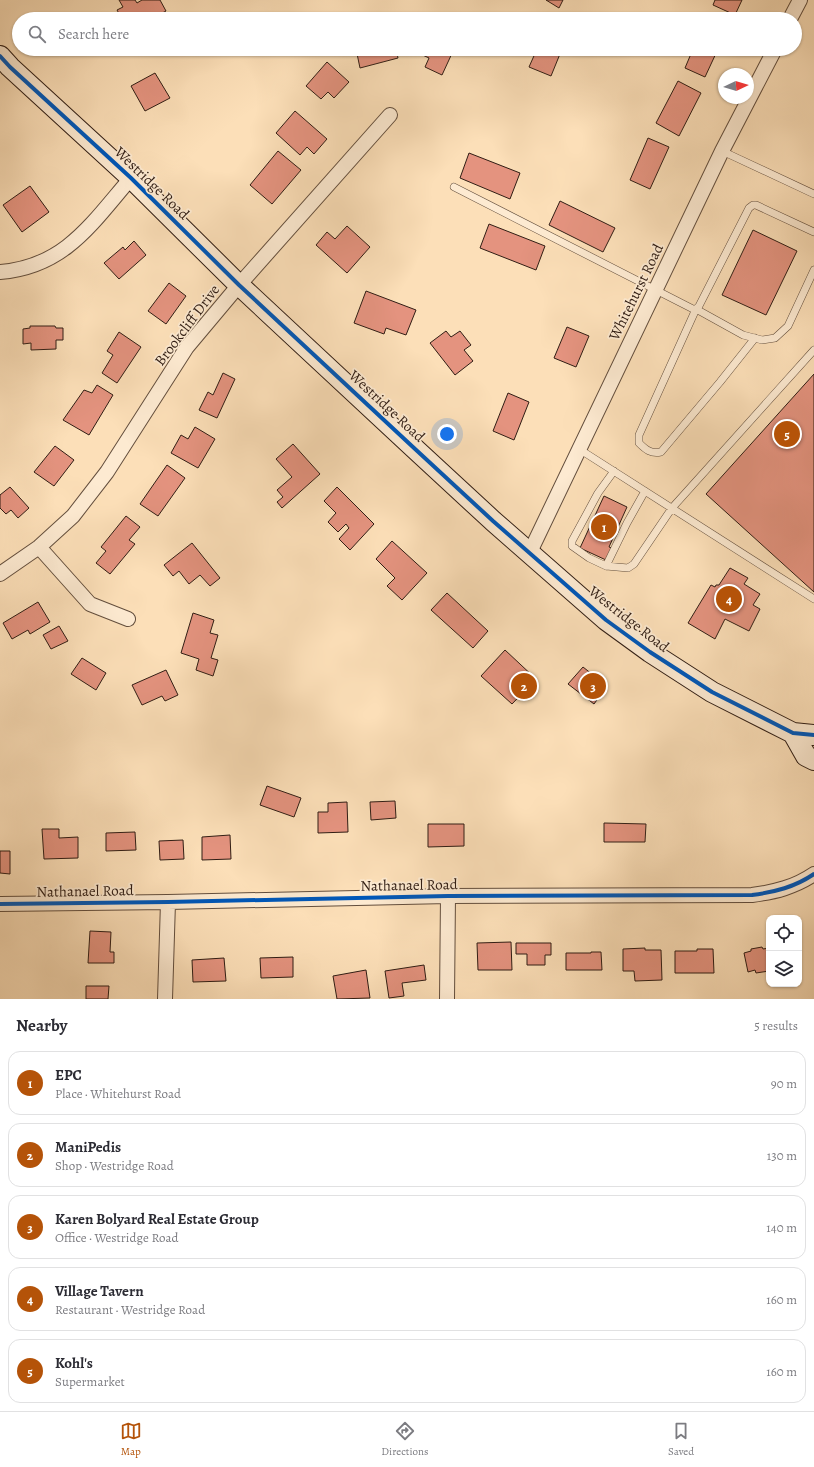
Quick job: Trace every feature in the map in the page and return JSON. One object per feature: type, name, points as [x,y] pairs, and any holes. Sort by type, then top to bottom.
[{"type":"main road","name":"Westridge Road","points":[[0,56],[10,67],[131,178],[239,285],[414,448],[493,521],[606,620],[650,652],[712,692],[793,734],[814,735]]},
{"type":"main road","points":[[793,734],[806,756],[814,760]]},
{"type":"street","points":[[794,12],[800,0]]},
{"type":"street","name":"Whitehurst Road","points":[[530,552],[722,152],[771,56]]},
{"type":"street","name":"Brookcliff Drive","points":[[0,574],[39,547],[73,516],[102,479],[187,347],[239,285],[390,115]]},
{"type":"street","points":[[0,272],[23,270],[60,253],[84,232],[131,178]]},
{"type":"street","points":[[39,547],[90,604],[128,619]]},
{"type":"street","name":"Nathanael Road","points":[[0,904],[448,896],[752,895],[788,888],[802,882],[814,874]]},
{"type":"street","points":[[447,999],[448,896]]},
{"type":"street","points":[[165,999],[168,902]]},
{"type":"lane","points":[[722,152],[814,194]]},
{"type":"lane","points":[[454,187],[743,334],[762,340],[775,338],[788,326],[814,270]]},
{"type":"lane","points":[[755,338],[661,452],[654,453],[647,451],[639,443],[639,435],[696,309],[699,306],[749,208],[753,205],[814,232]]},
{"type":"lane","points":[[614,471],[598,493],[572,541],[572,546],[589,558],[606,566],[628,568],[634,564],[672,508],[814,350]]},
{"type":"lane","points":[[579,449],[814,599]]},
{"type":"lane","points":[[606,566],[627,523],[646,491]]},
{"type":"building","points":[[119,0],[135,0],[137,3],[142,0],[160,0],[166,11],[118,12],[117,10],[123,7]]},
{"type":"building","points":[[546,0],[563,0],[559,8]]},
{"type":"building","points":[[715,0],[742,0],[736,12],[728,12],[713,5]]},
{"type":"building","points":[[357,56],[398,56],[398,58],[360,68]]},
{"type":"building","points":[[425,56],[451,56],[442,75],[425,67],[429,58]]},
{"type":"building","points":[[534,56],[559,56],[551,76],[529,67]]},
{"type":"building","points":[[690,56],[715,56],[705,77],[685,68]]},
{"type":"building","points":[[327,62],[349,82],[334,98],[328,92],[321,99],[306,86]]},
{"type":"building","points":[[155,73],[170,98],[145,111],[131,86]]},
{"type":"building","points":[[678,81],[701,93],[679,136],[656,123]]},
{"type":"building","points":[[295,111],[327,139],[314,154],[307,147],[300,155],[276,133]]},
{"type":"building","points":[[648,138],[669,147],[650,189],[630,180]]},
{"type":"building","points":[[278,151],[301,170],[272,204],[250,185]]},
{"type":"building","points":[[469,153],[520,173],[510,199],[460,178]]},
{"type":"building","points":[[30,186],[49,212],[22,232],[3,205]]},
{"type":"building","points":[[560,201],[615,228],[603,252],[549,225]]},
{"type":"building","points":[[489,224],[545,246],[536,270],[480,248]]},
{"type":"building","points":[[347,226],[370,247],[347,273],[316,245],[327,232],[335,239]]},
{"type":"building","points":[[753,230],[797,251],[766,315],[722,295]]},
{"type":"building","points":[[134,241],[146,255],[119,279],[104,263],[123,247],[125,250]]},
{"type":"building","points":[[169,283],[186,296],[166,324],[148,311]]},
{"type":"building","points":[[366,291],[416,310],[406,335],[386,328],[384,334],[354,323]]},
{"type":"building","points":[[30,326],[55,326],[56,328],[63,328],[63,340],[56,340],[56,349],[31,350],[31,343],[23,344],[23,329],[30,328]]},
{"type":"building","points":[[567,327],[589,336],[576,367],[554,358]]},
{"type":"building","points":[[446,331],[451,337],[460,331],[471,345],[464,350],[473,361],[455,375],[430,343]]},
{"type":"building","points":[[119,332],[141,347],[117,383],[102,373],[113,355],[107,351]]},
{"type":"building","points":[[223,373],[235,379],[217,418],[199,410],[208,392],[213,395]]},
{"type":"building","points":[[814,374],[814,592],[706,494]]},
{"type":"building","points":[[97,385],[113,395],[89,435],[63,420],[84,390],[92,393]]},
{"type":"building","points":[[508,393],[529,402],[514,440],[493,431]]},
{"type":"building","points":[[195,427],[215,439],[198,468],[171,453],[181,435],[188,439]]},
{"type":"building","points":[[293,444],[320,474],[282,508],[277,502],[283,497],[277,490],[292,477],[276,459]]},
{"type":"building","points":[[55,446],[74,460],[54,486],[34,472]]},
{"type":"building","points":[[167,465],[185,478],[158,516],[140,504]]},
{"type":"building","points":[[10,487],[29,508],[18,518],[11,510],[6,514],[0,508],[0,495]]},
{"type":"building","points":[[337,487],[374,524],[350,550],[339,539],[349,528],[346,524],[338,532],[328,522],[336,513],[324,501]]},
{"type":"building","points":[[604,496],[627,507],[609,547],[612,548],[606,560],[580,548]]},
{"type":"building","points":[[126,516],[140,527],[129,540],[135,544],[110,574],[96,563],[106,551],[101,547]]},
{"type":"building","points":[[392,541],[427,573],[402,600],[387,586],[395,578],[376,559]]},
{"type":"building","points":[[192,543],[220,578],[210,586],[200,575],[189,584],[179,571],[173,576],[164,565]]},
{"type":"building","points":[[730,568],[748,578],[744,584],[760,594],[753,605],[760,609],[749,631],[725,619],[715,639],[688,623],[711,585],[715,587],[716,585],[719,585]]},
{"type":"building","points":[[447,593],[488,631],[473,648],[431,610]]},
{"type":"building","points":[[38,602],[50,622],[30,634],[28,630],[12,639],[3,623]]},
{"type":"building","points":[[193,613],[214,620],[210,633],[218,635],[211,658],[218,660],[213,676],[196,670],[199,659],[181,653]]},
{"type":"building","points":[[59,626],[68,641],[51,649],[43,635]]},
{"type":"building","points":[[505,650],[536,679],[512,704],[481,676]]},
{"type":"building","points":[[82,658],[106,673],[96,690],[71,674]]},
{"type":"building","points":[[583,667],[607,686],[594,704],[568,684]]},
{"type":"building","points":[[166,670],[178,695],[165,701],[162,696],[142,705],[132,685]]},
{"type":"building","points":[[267,786],[301,798],[294,817],[260,805]]},
{"type":"building","points":[[395,801],[396,818],[371,820],[370,802]]},
{"type":"building","points":[[347,802],[348,832],[318,833],[318,812],[328,812],[328,803]]},
{"type":"building","points":[[604,823],[646,824],[645,842],[604,842]]},
{"type":"building","points":[[428,824],[464,824],[464,846],[428,847]]},
{"type":"building","points":[[42,829],[59,829],[59,838],[78,837],[78,858],[44,859]]},
{"type":"building","points":[[135,832],[136,850],[106,851],[106,833]]},
{"type":"building","points":[[230,835],[231,859],[202,860],[202,837]]},
{"type":"building","points":[[183,840],[184,859],[160,860],[159,841]]},
{"type":"building","points":[[0,851],[10,851],[10,874],[0,873]]},
{"type":"building","points":[[90,931],[111,932],[110,952],[114,952],[114,963],[88,963]]},
{"type":"building","points":[[511,942],[512,970],[478,970],[477,943]]},
{"type":"building","points":[[516,943],[551,943],[551,955],[545,955],[545,965],[527,965],[527,954],[516,954]]},
{"type":"building","points":[[762,947],[763,949],[766,948],[766,971],[756,973],[755,970],[748,972],[744,953],[751,951],[751,949]]},
{"type":"building","points":[[645,948],[645,950],[661,950],[662,980],[635,981],[634,971],[623,971],[623,949]]},
{"type":"building","points":[[697,949],[713,949],[714,973],[675,973],[675,951],[697,951]]},
{"type":"building","points":[[601,952],[602,970],[566,970],[566,953]]},
{"type":"building","points":[[293,957],[293,977],[261,978],[260,958]]},
{"type":"building","points":[[224,958],[226,981],[193,982],[192,960]]},
{"type":"building","points":[[424,965],[426,980],[402,983],[404,996],[389,998],[385,971]]},
{"type":"building","points":[[366,970],[370,998],[337,999],[333,976]]},
{"type":"building","points":[[86,986],[109,986],[108,999],[86,999]]},
{"type":"cycle path","points":[[0,56],[10,67],[131,178],[239,285],[414,448],[493,521],[606,620],[650,652],[712,692],[793,733],[814,735]]},
{"type":"cycle path","points":[[0,904],[448,896],[752,895],[784,888],[807,879],[814,874]]},
{"type":"place","name":"Kohl's","points":[[787,434]]},
{"type":"place","name":"EPC","points":[[604,527]]},
{"type":"place","name":"Village Tavern","points":[[729,599]]},
{"type":"place","name":"ManiPedis","points":[[524,686]]},
{"type":"place","name":"Karen Bolyard Real Estate Group","points":[[593,686]]}]
